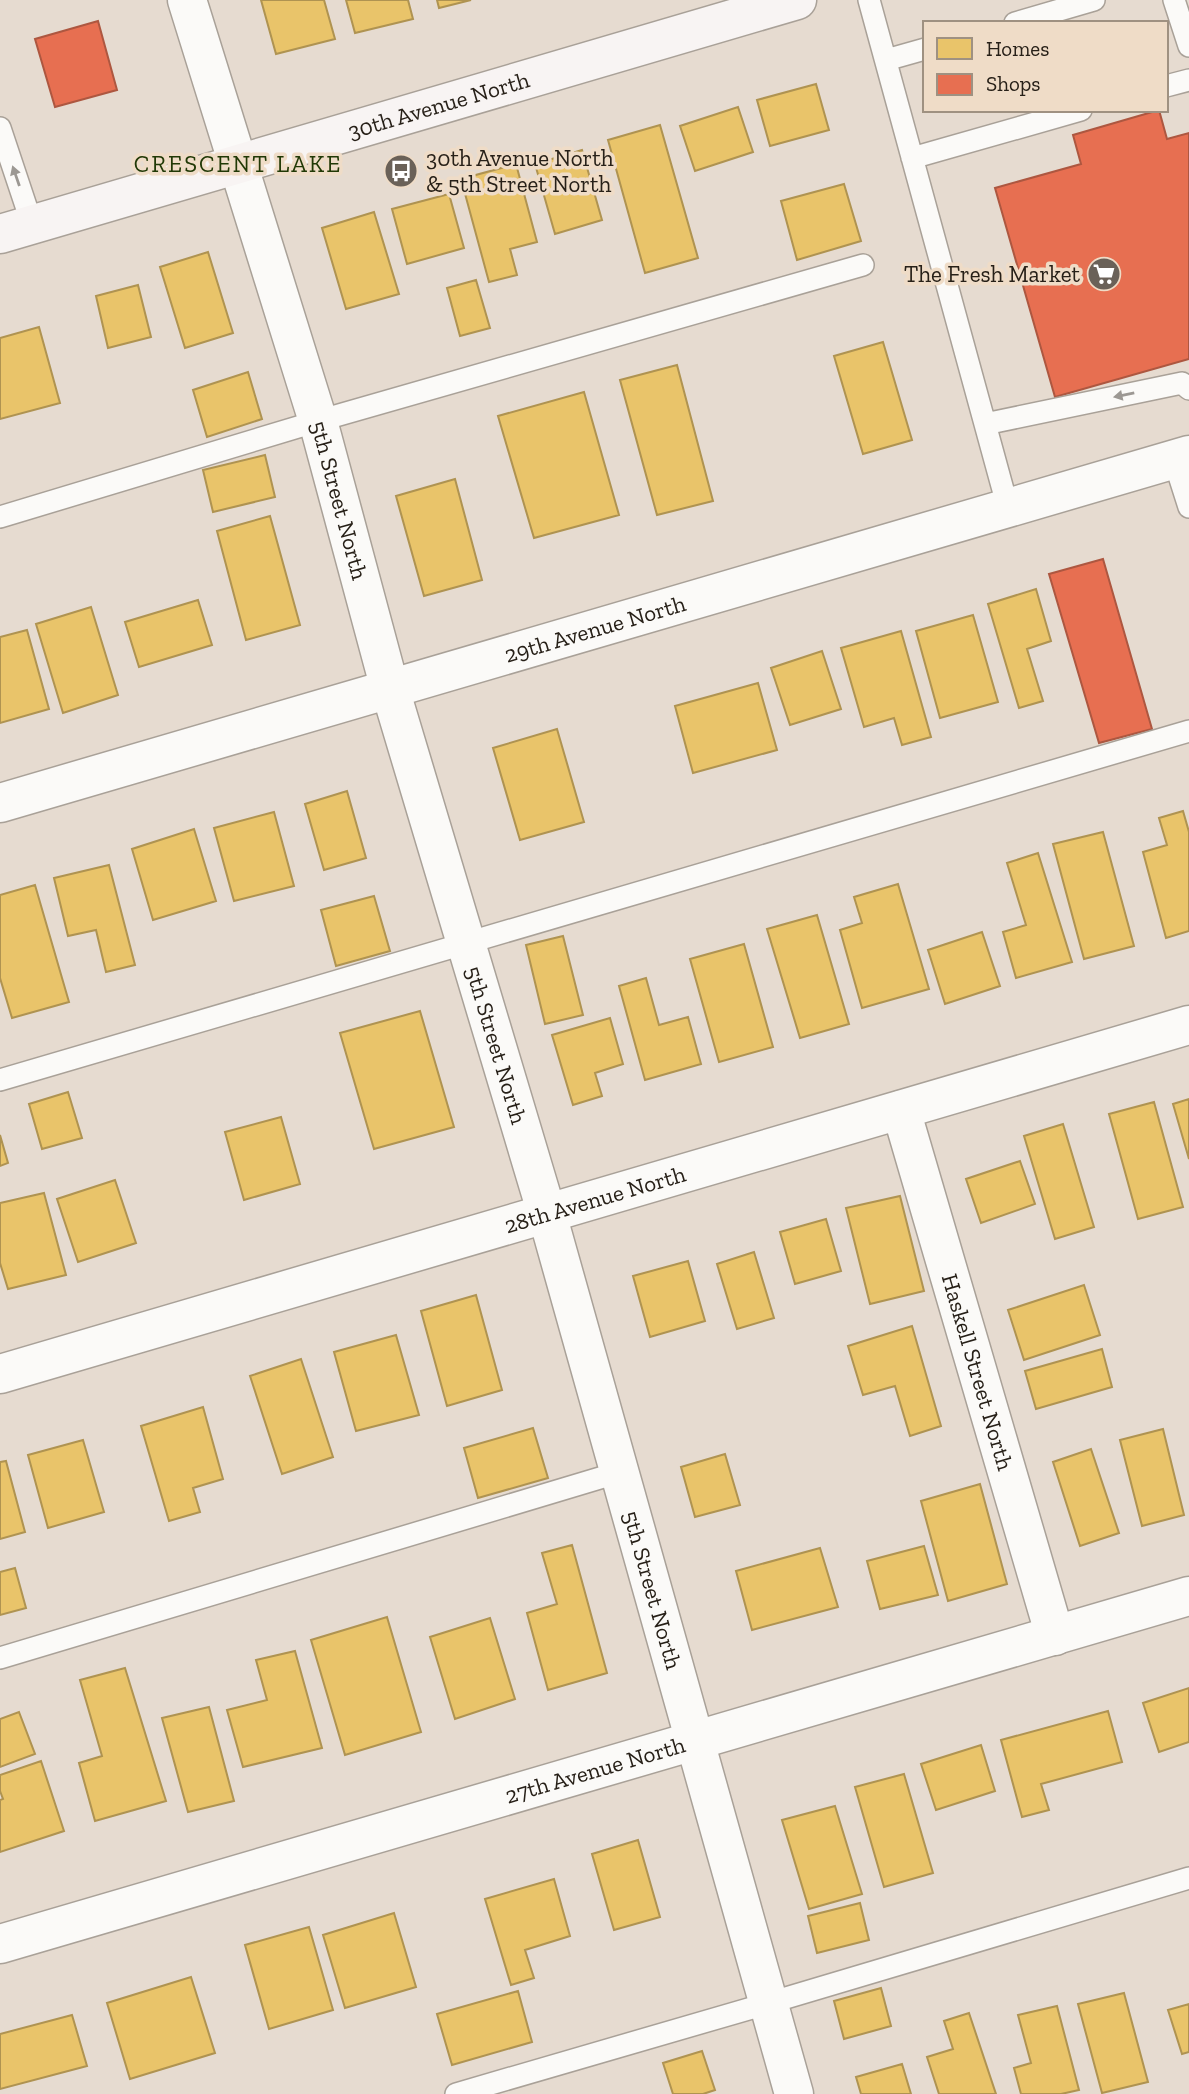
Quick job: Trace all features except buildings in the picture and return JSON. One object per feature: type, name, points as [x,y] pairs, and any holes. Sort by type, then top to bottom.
[{"type":"street","name":"5th Street North","points":[[187,0],[318,421],[390,689],[547,1213],[794,2094]]},
{"type":"street","name":"30th Avenue North","points":[[16,229],[797,0]]},
{"type":"street","name":"29th Avenue North","points":[[0,803],[1181,457]]},
{"type":"street","name":"28th Avenue North","points":[[0,1374],[1189,1025]]},
{"type":"street","name":"Haskell Street North","points":[[901,1110],[1055,1636]]},
{"type":"street","name":"27th Avenue North","points":[[0,1944],[1189,1596]]},
{"type":"lane","points":[[869,0],[1008,509]]},
{"type":"lane","points":[[1022,21],[1094,0]]},
{"type":"lane","points":[[1174,0],[1189,46]]},
{"type":"lane","points":[[886,60],[923,50]]},
{"type":"lane","points":[[1168,85],[1189,80]]},
{"type":"lane","points":[[912,158],[1073,112]]},
{"type":"lane","points":[[0,128],[16,229]]},
{"type":"lane","points":[[0,517],[318,421],[863,265]]},
{"type":"lane","points":[[985,424],[1182,383],[1189,389]]},
{"type":"lane","points":[[1181,457],[1189,507]]},
{"type":"lane","points":[[0,1080],[1189,731]]},
{"type":"lane","points":[[0,1658],[620,1472]]},
{"type":"lane","points":[[456,2094],[1189,1878]]},
{"type":"place","name":"30th Avenue North & 5th Street North","points":[[401,171]]},
{"type":"place","name":"The Fresh Market","points":[[1104,274]]},
{"type":"district","name":"CRESCENT LAKE","points":[[238,164]]}]
